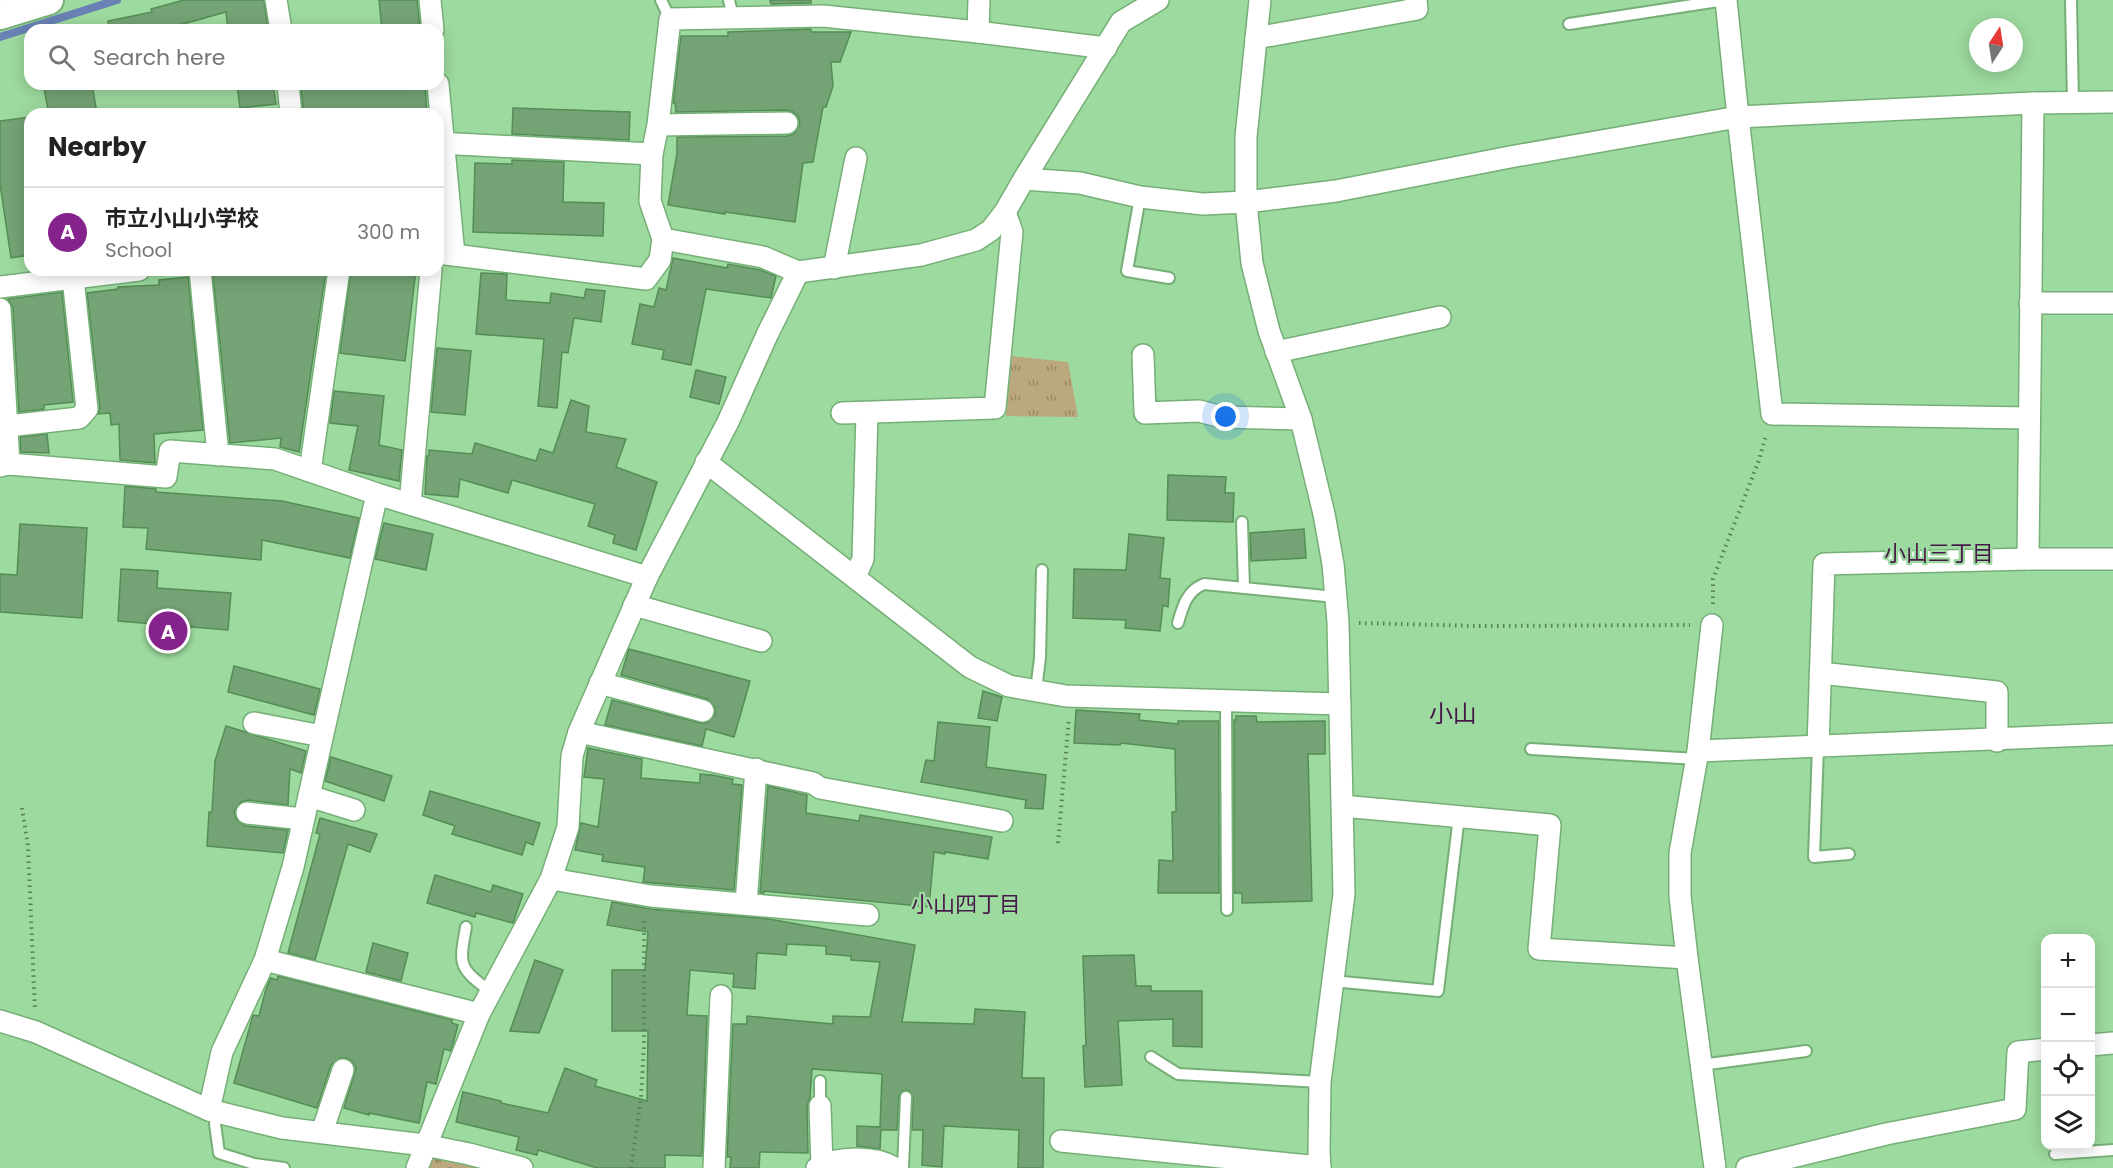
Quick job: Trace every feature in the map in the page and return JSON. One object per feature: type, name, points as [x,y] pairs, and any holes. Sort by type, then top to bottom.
[{"type":"street","points":[[0,15],[50,0]]},
{"type":"street","points":[[276,0],[279,24]]},
{"type":"street","points":[[430,0],[432,24]]},
{"type":"street","points":[[978,32],[979,0]]},
{"type":"street","points":[[663,239],[763,257],[798,272],[921,255],[976,240],[991,230],[1005,212],[1121,22],[1158,0]]},
{"type":"street","points":[[1061,1141],[1162,1160],[1320,1168],[1320,1082],[1344,894],[1338,622],[1333,564],[1324,514],[1301,419],[1269,331],[1252,263],[1246,202],[1246,137],[1260,0]]},
{"type":"street","points":[[1256,38],[1417,9],[1416,0]]},
{"type":"street","points":[[1725,0],[1772,414],[2029,418]]},
{"type":"street","points":[[444,210],[446,254],[646,279],[660,260],[663,239],[650,201],[652,154],[658,125],[670,19],[731,9],[823,8],[978,32],[1106,48]]},
{"type":"street","points":[[289,90],[290,108]]},
{"type":"street","points":[[438,90],[439,108]]},
{"type":"street","points":[[1024,179],[1080,183],[1140,197],[1203,204],[1246,202],[1336,191],[1510,157],[1738,117],[2033,103],[2113,102]]},
{"type":"street","points":[[2028,559],[2033,103]]},
{"type":"street","points":[[658,125],[788,123]]},
{"type":"street","points":[[444,143],[652,154]]},
{"type":"street","points":[[834,268],[856,158]]},
{"type":"street","points":[[842,413],[995,408],[1012,232],[1005,212]]},
{"type":"street","points":[[417,1168],[479,1014],[551,879],[568,827],[572,756],[579,732],[600,682],[647,577],[728,422],[798,272]]},
{"type":"street","points":[[0,287],[90,276]]},
{"type":"street","points":[[201,276],[218,455]]},
{"type":"street","points":[[310,471],[338,276]]},
{"type":"street","points":[[410,504],[430,276]]},
{"type":"street","points":[[8,426],[79,418],[87,409],[73,278]]},
{"type":"street","points":[[2030,303],[2113,303]]},
{"type":"street","points":[[0,309],[8,426],[4,465],[166,477],[170,451],[275,459],[377,494],[647,577]]},
{"type":"street","points":[[1276,352],[1440,317]]},
{"type":"street","points":[[1143,356],[1145,413],[1199,411],[1221,417],[1301,419]]},
{"type":"street","points":[[855,577],[863,560],[867,413]]},
{"type":"street","points":[[706,462],[970,667],[1009,686],[1071,696],[1340,704]]},
{"type":"street","points":[[213,1110],[222,1052],[265,960],[293,867],[377,494]]},
{"type":"street","points":[[1818,747],[1824,564],[2113,559]]},
{"type":"street","points":[[634,605],[762,641]]},
{"type":"street","points":[[1712,625],[1698,755],[1680,853],[1680,896],[1715,1168]]},
{"type":"street","points":[[1820,673],[1997,692],[1996,741]]},
{"type":"street","points":[[600,682],[703,711]]},
{"type":"street","points":[[254,723],[322,736]]},
{"type":"street","points":[[579,732],[756,769],[813,783],[820,788],[1002,821]]},
{"type":"street","points":[[1698,755],[1818,747],[1996,741],[2113,734]]},
{"type":"street","points":[[747,904],[756,769]]},
{"type":"street","points":[[309,796],[354,810]]},
{"type":"street","points":[[1341,806],[1550,825],[1539,949],[1687,958]]},
{"type":"street","points":[[247,813],[303,819]]},
{"type":"street","points":[[551,879],[644,895],[868,915]]},
{"type":"street","points":[[265,960],[479,1014]]},
{"type":"street","points":[[714,1168],[721,996]]},
{"type":"street","points":[[0,1021],[36,1032],[213,1110],[282,1128],[425,1145],[522,1168]]},
{"type":"street","points":[[2095,1045],[2113,1043]]},
{"type":"street","points":[[1747,1168],[1886,1134],[2015,1109],[2018,1052],[2041,1050]]},
{"type":"street","points":[[322,1131],[343,1070]]},
{"type":"street","points":[[820,1106],[820,1167],[838,1161],[863,1160],[896,1168]]},
{"type":"lane","points":[[661,0],[670,19]]},
{"type":"lane","points":[[1569,24],[1725,0]]},
{"type":"lane","points":[[2071,0],[2073,103]]},
{"type":"lane","points":[[1140,197],[1127,271],[1169,278]]},
{"type":"lane","points":[[1242,522],[1244,588]]},
{"type":"lane","points":[[1036,690],[1040,658],[1042,570]]},
{"type":"lane","points":[[1178,623],[1183,605],[1193,589],[1204,584],[1335,597]]},
{"type":"lane","points":[[1226,702],[1227,910]]},
{"type":"lane","points":[[1818,747],[1815,857],[1849,854]]},
{"type":"lane","points":[[1531,749],[1698,755]]},
{"type":"lane","points":[[1332,981],[1438,991],[1459,816]]},
{"type":"lane","points":[[466,927],[461,957],[464,968],[491,992]]},
{"type":"lane","points":[[1701,1065],[1806,1051]]},
{"type":"lane","points":[[1151,1057],[1178,1074],[1320,1082]]},
{"type":"lane","points":[[820,1081],[820,1106]]},
{"type":"lane","points":[[903,1168],[906,1097]]},
{"type":"lane","points":[[213,1110],[219,1153],[255,1164],[284,1168]]},
{"type":"lane","points":[[2055,1154],[2113,1150]]},
{"type":"path","points":[[1338,622],[1478,626],[1712,625],[1713,579],[1759,460],[1772,414]]},
{"type":"path","points":[[1058,843],[1071,696]]},
{"type":"path","points":[[22,808],[28,846],[36,1032]]},
{"type":"path","points":[[631,1168],[644,1043],[644,895]]},
{"type":"green space","points":[[1012,356],[1068,362],[1078,417],[1006,416]]},
{"type":"green space","points":[[438,1154],[495,1168],[427,1168],[430,1157]]},
{"type":"building","points":[[184,0],[264,0],[267,24],[227,24],[226,12],[183,24],[108,24],[108,21],[152,12],[151,9]]},
{"type":"building","points":[[379,0],[417,0],[419,24],[381,24]]},
{"type":"building","points":[[770,0],[811,0],[811,3],[771,4]]},
{"type":"building","points":[[811,29],[811,32],[851,32],[840,62],[831,62],[833,86],[826,107],[823,107],[813,162],[803,163],[795,222],[668,205],[677,153],[677,137],[787,136],[794,134],[800,123],[798,116],[787,110],[676,112],[675,103],[673,103],[681,36],[728,36],[728,32]]},
{"type":"building","points":[[44,90],[93,90],[96,108],[48,108]]},
{"type":"building","points":[[238,90],[274,90],[276,104],[240,108]]},
{"type":"building","points":[[301,90],[425,90],[427,108],[303,108]]},
{"type":"building","points":[[513,108],[630,112],[629,140],[512,134]]},
{"type":"building","points":[[24,118],[24,256],[11,258],[0,184],[0,121]]},
{"type":"building","points":[[512,160],[564,162],[563,202],[604,203],[603,236],[473,232],[475,163],[512,164]]},
{"type":"building","points":[[673,258],[727,268],[728,264],[760,270],[776,276],[771,298],[706,289],[691,365],[662,359],[664,350],[632,344],[640,304],[654,307],[659,288],[666,290]]},
{"type":"building","points":[[481,273],[507,274],[506,300],[550,303],[551,293],[584,298],[586,289],[605,291],[601,322],[574,318],[568,353],[562,352],[557,408],[538,406],[544,339],[476,334]]},
{"type":"building","points":[[213,276],[325,276],[299,452],[280,447],[281,438],[230,443]]},
{"type":"building","points":[[350,276],[415,276],[405,361],[340,353]]},
{"type":"building","points":[[188,277],[203,430],[154,434],[155,463],[120,460],[119,424],[111,425],[110,413],[98,414],[100,408],[87,293],[118,289],[118,287],[159,285],[159,280]]},
{"type":"building","points":[[62,292],[73,402],[44,405],[44,409],[19,412],[13,308],[8,299]]},
{"type":"building","points":[[437,348],[471,351],[465,415],[431,412]]},
{"type":"building","points":[[696,370],[726,377],[719,404],[690,397]]},
{"type":"building","points":[[334,391],[384,396],[379,445],[402,450],[399,481],[349,470],[358,426],[330,423]]},
{"type":"building","points":[[571,400],[589,406],[586,432],[626,439],[616,467],[657,482],[636,550],[613,543],[615,535],[588,526],[595,504],[512,480],[508,493],[460,479],[458,497],[425,494],[429,450],[472,454],[475,443],[536,461],[540,449],[553,453]]},
{"type":"building","points":[[47,434],[49,453],[21,452],[20,437]]},
{"type":"building","points":[[1168,475],[1226,477],[1225,493],[1234,493],[1233,522],[1167,520]]},
{"type":"building","points":[[125,486],[156,489],[156,492],[282,501],[359,518],[350,558],[262,540],[261,560],[146,549],[148,528],[123,527]]},
{"type":"building","points":[[384,523],[433,534],[426,570],[375,559]]},
{"type":"building","points":[[20,524],[87,528],[82,618],[0,612],[0,574],[17,575]]},
{"type":"building","points":[[1304,529],[1306,558],[1251,561],[1250,533]]},
{"type":"building","points":[[1129,534],[1164,538],[1160,578],[1170,579],[1168,607],[1163,605],[1160,631],[1125,628],[1126,620],[1073,618],[1074,569],[1126,570]]},
{"type":"building","points":[[121,569],[158,571],[157,588],[231,593],[228,630],[118,621]]},
{"type":"building","points":[[629,649],[750,681],[734,737],[706,729],[702,746],[605,725],[612,700],[700,723],[707,723],[715,715],[715,707],[707,699],[621,675]]},
{"type":"building","points":[[234,666],[320,689],[314,715],[228,692]]},
{"type":"building","points":[[983,691],[1002,697],[997,721],[978,718]]},
{"type":"building","points":[[1076,710],[1140,714],[1139,720],[1178,724],[1178,721],[1219,721],[1219,893],[1158,893],[1159,860],[1173,861],[1172,812],[1176,812],[1175,749],[1121,743],[1120,745],[1074,743]]},
{"type":"building","points":[[1236,716],[1256,716],[1257,722],[1325,721],[1325,754],[1308,754],[1312,901],[1242,903],[1242,893],[1234,893],[1234,720]]},
{"type":"building","points":[[938,722],[990,727],[986,767],[1046,775],[1043,809],[1025,808],[1026,800],[921,782],[926,760],[934,761]]},
{"type":"building","points":[[226,726],[306,751],[301,773],[290,769],[288,805],[248,800],[241,802],[234,811],[236,819],[245,826],[288,830],[283,853],[207,846],[215,761]]},
{"type":"building","points":[[588,748],[642,759],[641,778],[700,783],[700,774],[733,779],[732,784],[742,785],[734,890],[643,882],[645,867],[602,861],[603,855],[575,850],[581,823],[598,827],[604,779],[584,777]]},
{"type":"building","points":[[331,757],[392,776],[384,801],[325,781]]},
{"type":"building","points":[[768,786],[807,795],[806,813],[859,821],[860,815],[992,837],[988,859],[934,852],[929,907],[764,891],[760,893]]},
{"type":"building","points":[[430,791],[540,823],[533,845],[526,842],[522,855],[452,834],[455,826],[423,815]]},
{"type":"building","points":[[320,818],[377,834],[370,852],[348,844],[315,960],[288,953],[320,834],[316,833]]},
{"type":"building","points":[[435,875],[491,892],[493,885],[523,894],[513,923],[476,913],[475,917],[427,903]]},
{"type":"building","points":[[612,902],[650,909],[769,919],[915,945],[902,1022],[974,1024],[975,1009],[1025,1012],[1022,1078],[1044,1078],[1043,1168],[1018,1168],[1019,1130],[944,1126],[942,1167],[922,1165],[923,1130],[912,1130],[913,1097],[907,1090],[902,1091],[899,1096],[897,1130],[881,1130],[880,1149],[857,1146],[857,1126],[880,1127],[882,1074],[812,1069],[810,1098],[807,1106],[808,1153],[760,1152],[759,1168],[730,1168],[731,1157],[727,1157],[733,1024],[747,1024],[747,1016],[833,1024],[833,1016],[870,1017],[880,962],[851,960],[851,956],[826,954],[826,946],[787,944],[786,955],[757,953],[755,989],[733,987],[734,974],[690,970],[687,1015],[707,1016],[702,1156],[665,1155],[665,1168],[597,1168],[538,1150],[537,1155],[516,1150],[519,1137],[456,1122],[463,1092],[548,1113],[565,1068],[597,1080],[595,1086],[647,1101],[648,1031],[612,1031],[612,970],[645,970],[648,932],[607,925]]},
{"type":"building","points":[[373,943],[408,953],[401,981],[366,972]]},
{"type":"building","points":[[1134,955],[1136,986],[1151,986],[1151,991],[1202,991],[1202,1047],[1173,1046],[1173,1019],[1118,1021],[1122,1085],[1085,1087],[1083,956]]},
{"type":"building","points":[[535,960],[563,970],[539,1033],[510,1031]]},
{"type":"building","points":[[278,976],[452,1020],[452,1023],[458,1025],[451,1051],[444,1049],[436,1084],[427,1082],[419,1123],[369,1113],[369,1115],[344,1108],[356,1068],[347,1058],[340,1058],[331,1065],[317,1108],[234,1083],[253,1015],[259,1016],[271,978],[277,980]]},
{"type":"waterway","points":[[41,24],[117,0]]},
{"type":"waterway","points":[[0,37],[24,29]]},
{"type":"place","name":"市立小山小学校","points":[[168,631]]},
{"type":"district","name":"小山三丁目","points":[[1939,553]]},
{"type":"district","name":"小山","points":[[1453,713]]},
{"type":"district","name":"小山四丁目","points":[[966,904]]}]
